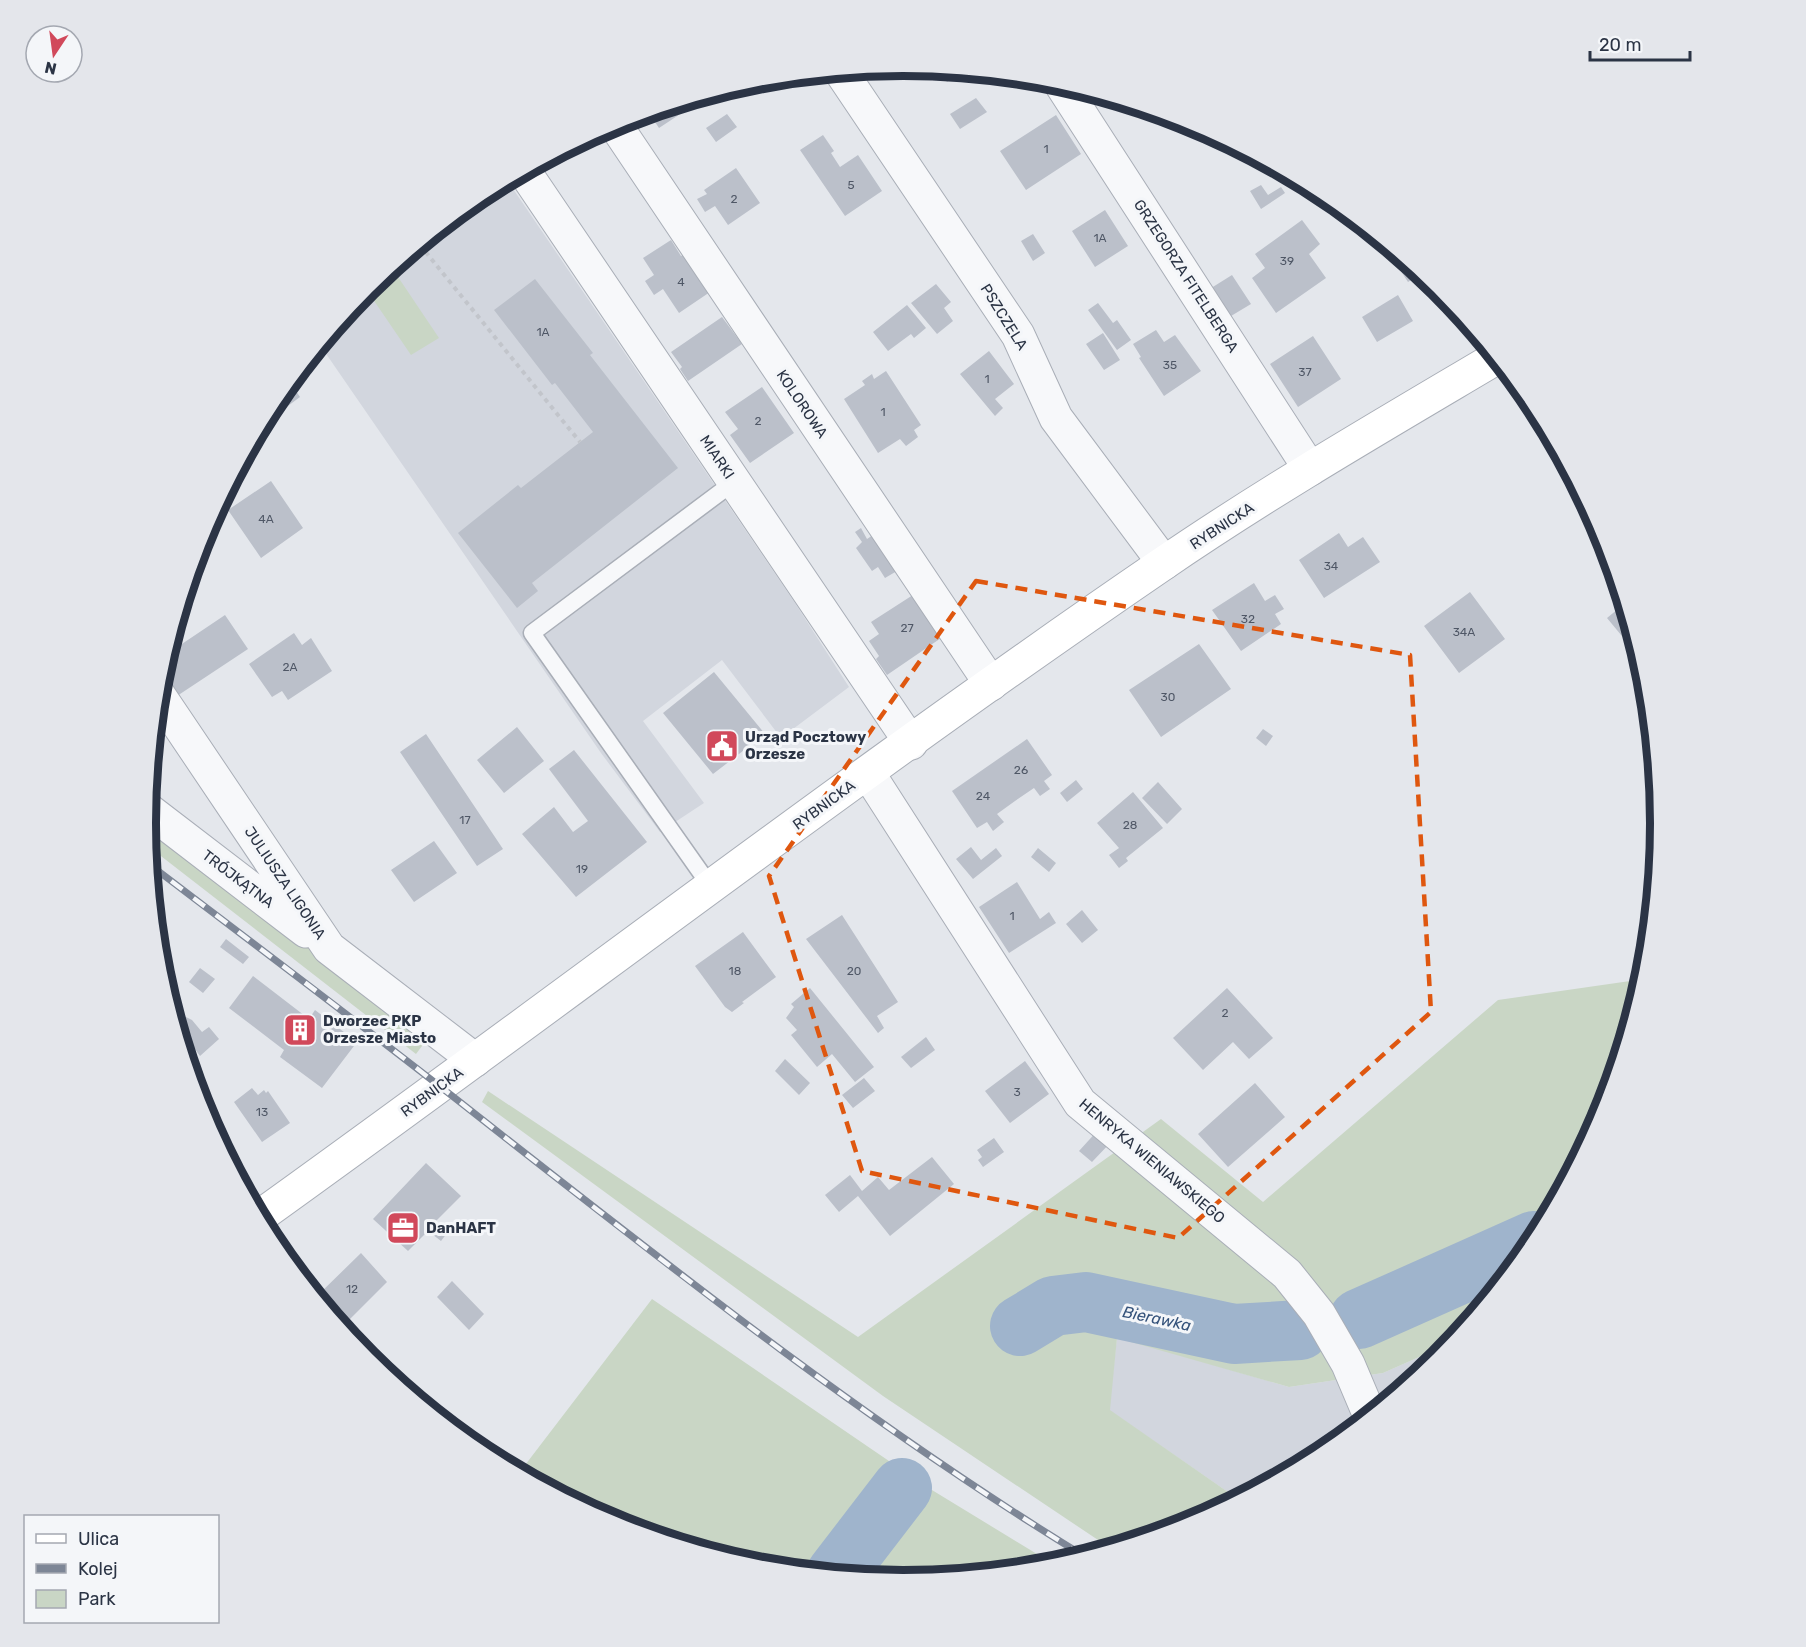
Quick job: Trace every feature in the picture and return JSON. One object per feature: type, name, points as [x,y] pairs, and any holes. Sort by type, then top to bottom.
[{"type":"main road","name":"RYBNICKA","points":[[265,1212],[991,684],[1164,563],[1310,469],[1490,362]]},
{"type":"street","name":"PSZCZELA","points":[[846,79],[1018,335],[1056,418],[1164,563]]},
{"type":"street","name":"GRZEGORZA FITELBERGA","points":[[1068,96],[1310,469]]},
{"type":"street","name":"KOLOROWA","points":[[620,132],[991,684]]},
{"type":"street","name":"MIARKI","points":[[529,178],[911,743]]},
{"type":"street","name":"JULIUSZA LIGONIA","points":[[165,705],[329,948],[475,1060]]},
{"type":"street","name":"HENRYKA WIENIAWSKIEGO","points":[[868,773],[1080,1103],[1287,1274],[1319,1314],[1348,1364],[1367,1409]]},
{"type":"street","name":"TRÓJKĄTNA","points":[[156,816],[329,948]]},
{"type":"lane","points":[[711,887],[532,633],[734,482]]},
{"type":"path","points":[[424,250],[580,442]]},
{"type":"highlighted area","points":[[976,581],[1410,655],[1431,1012],[1178,1238],[862,1171],[769,876]]},
{"type":"shaded area","points":[[512,188],[795,603],[849,687],[781,738],[722,660],[643,721],[704,803],[660,832],[601,753],[324,351],[375,295],[410,262],[448,231]]},
{"type":"shaded area","points":[[1117,1337],[1289,1387],[1383,1373],[1431,1352],[1396,1385],[1318,1445],[1231,1494],[1109,1410]]},
{"type":"green space","points":[[397,275],[439,338],[411,355],[372,298]]},
{"type":"green space","points":[[156,831],[420,1030],[428,1038],[416,1054],[157,853]]},
{"type":"green space","points":[[1633,981],[1610,1064],[1573,1154],[1524,1239],[1496,1278],[1431,1352],[1383,1373],[1289,1387],[1117,1338],[1110,1410],[1231,1494],[1189,1514],[1103,1543],[883,1396],[482,1102],[488,1091],[858,1337],[1161,1119],[1263,1202],[1498,1000]]},
{"type":"green space","points":[[652,1299],[927,1487],[1042,1557],[952,1569],[903,1570],[854,1569],[757,1556],[663,1531],[617,1514],[524,1467]]},
{"type":"building","points":[[976,98],[987,112],[960,129],[950,114]]},
{"type":"building","points":[[689,108],[659,128],[653,120]]},
{"type":"building","points":[[727,114],[737,127],[716,142],[706,128]]},
{"type":"building","points":[[1056,115],[1081,154],[1026,190],[1000,151]]},
{"type":"building","points":[[823,135],[834,151],[831,153],[840,167],[858,155],[882,191],[845,216],[800,150]]},
{"type":"building","points":[[736,168],[760,203],[728,225],[715,206],[705,212],[697,199],[707,194],[704,190]]},
{"type":"building","points":[[1261,185],[1268,195],[1281,187],[1285,193],[1261,209],[1250,191]]},
{"type":"building","points":[[1105,210],[1128,246],[1095,267],[1072,231]]},
{"type":"building","points":[[1302,220],[1320,244],[1309,254],[1326,278],[1276,313],[1252,278],[1265,268],[1255,254]]},
{"type":"building","points":[[1033,234],[1045,253],[1033,261],[1021,241]]},
{"type":"building","points":[[671,240],[681,256],[685,254],[710,292],[679,313],[663,289],[654,295],[645,281],[654,275],[643,258]]},
{"type":"building","points":[[1394,260],[1414,279],[1408,282]]},
{"type":"building","points":[[1232,275],[1251,304],[1226,319],[1208,290]]},
{"type":"building","points":[[535,279],[593,353],[590,355],[678,468],[532,583],[538,591],[517,608],[458,533],[518,485],[521,488],[593,432],[555,383],[552,385],[494,310]]},
{"type":"building","points":[[936,284],[951,302],[944,308],[953,321],[937,334],[911,303]]},
{"type":"building","points":[[1398,295],[1413,321],[1377,342],[1362,317]]},
{"type":"building","points":[[1098,303],[1113,323],[1117,320],[1131,340],[1117,350],[1088,310]]},
{"type":"building","points":[[907,305],[926,328],[914,338],[911,334],[888,351],[873,332]]},
{"type":"building","points":[[722,317],[742,344],[688,381],[680,369],[682,367],[671,352]]},
{"type":"building","points":[[1156,330],[1164,342],[1175,335],[1201,371],[1164,396],[1139,358],[1141,357],[1133,344]]},
{"type":"building","points":[[1103,333],[1120,360],[1104,370],[1086,344]]},
{"type":"building","points":[[1313,336],[1341,379],[1298,407],[1270,364]]},
{"type":"building","points":[[989,351],[1014,384],[995,399],[1003,408],[995,416],[960,374]]},
{"type":"building","points":[[886,371],[921,425],[914,430],[918,437],[906,446],[900,439],[878,453],[844,399],[865,385],[862,381],[872,374],[874,379]]},
{"type":"building","points":[[762,387],[794,433],[750,463],[730,435],[738,429],[725,412]]},
{"type":"building","points":[[295,390],[300,397],[279,412]]},
{"type":"building","points":[[271,481],[303,528],[261,558],[228,510]]},
{"type":"building","points":[[861,528],[867,539],[879,531],[902,568],[885,578],[878,567],[872,571],[856,548],[862,542],[855,532]]},
{"type":"building","points":[[1339,533],[1348,547],[1363,537],[1380,562],[1324,598],[1299,560]]},
{"type":"building","points":[[1254,583],[1265,601],[1275,595],[1284,609],[1275,614],[1281,624],[1241,651],[1212,610]]},
{"type":"building","points":[[1470,592],[1505,639],[1459,673],[1424,626]]},
{"type":"building","points":[[916,593],[944,636],[887,675],[876,659],[879,656],[869,641],[879,634],[871,622]]},
{"type":"building","points":[[1618,609],[1626,641],[1607,618]]},
{"type":"building","points":[[225,615],[248,649],[177,696],[169,684],[177,647]]},
{"type":"building","points":[[294,633],[302,645],[311,638],[332,671],[288,700],[282,691],[272,697],[249,664]]},
{"type":"building","points":[[1199,644],[1231,689],[1161,737],[1129,690]]},
{"type":"building","points":[[714,672],[765,734],[713,774],[663,713]]},
{"type":"building","points":[[517,727],[544,761],[504,793],[477,760]]},
{"type":"building","points":[[1263,729],[1273,736],[1266,746],[1256,738]]},
{"type":"building","points":[[426,734],[503,849],[477,866],[400,752]]},
{"type":"building","points":[[1027,739],[1052,775],[1044,781],[1050,789],[1040,796],[1034,788],[997,814],[1004,822],[993,831],[987,822],[977,828],[952,791]]},
{"type":"building","points":[[574,750],[647,842],[576,897],[522,834],[554,807],[573,832],[588,821],[549,769]]},
{"type":"building","points":[[1076,780],[1083,789],[1067,802],[1060,793]]},
{"type":"building","points":[[1158,782],[1182,809],[1167,824],[1142,798]]},
{"type":"building","points":[[1133,792],[1163,828],[1126,858],[1128,861],[1119,868],[1109,855],[1119,848],[1097,823]]},
{"type":"building","points":[[434,841],[457,873],[414,902],[391,870]]},
{"type":"building","points":[[971,847],[981,860],[996,848],[1002,856],[973,879],[956,859]]},
{"type":"building","points":[[1038,848],[1056,863],[1049,872],[1031,857]]},
{"type":"building","points":[[1017,882],[1040,919],[1049,912],[1056,923],[1009,953],[979,907]]},
{"type":"building","points":[[1082,910],[1098,930],[1082,943],[1066,924]]},
{"type":"building","points":[[842,915],[898,1002],[877,1016],[884,1028],[878,1033],[806,939]]},
{"type":"building","points":[[743,932],[776,977],[732,1012],[725,1007],[695,966]]},
{"type":"building","points":[[226,939],[249,957],[243,964],[220,947]]},
{"type":"building","points":[[200,968],[215,979],[203,993],[189,982]]},
{"type":"building","name":"Dworzec PKP Orzesze Miasto","points":[[253,976],[309,1019],[315,1010],[357,1042],[322,1088],[280,1057],[284,1050],[229,1008]]},
{"type":"building","points":[[810,988],[874,1067],[855,1082],[832,1054],[817,1067],[791,1035],[797,1030],[786,1018],[794,1007],[791,1004]]},
{"type":"building","points":[[1227,988],[1273,1038],[1249,1059],[1233,1042],[1203,1070],[1173,1038]]},
{"type":"building","points":[[184,1016],[192,1020],[202,1032],[209,1027],[219,1039],[200,1056],[195,1049],[192,1051],[181,1018]]},
{"type":"building","points":[[926,1037],[935,1050],[911,1068],[901,1057]]},
{"type":"building","points":[[785,1059],[810,1083],[799,1095],[775,1071]]},
{"type":"building","points":[[1025,1061],[1049,1094],[1010,1123],[985,1091]]},
{"type":"building","points":[[864,1078],[875,1091],[853,1108],[842,1095]]},
{"type":"building","points":[[1255,1083],[1285,1117],[1228,1167],[1198,1134]]},
{"type":"building","points":[[252,1088],[258,1095],[264,1090],[266,1093],[268,1091],[290,1123],[262,1142],[234,1102]]},
{"type":"building","points":[[1099,1129],[1112,1141],[1092,1162],[1079,1151]]},
{"type":"building","points":[[994,1138],[1004,1152],[983,1167],[978,1160],[982,1157],[977,1150]]},
{"type":"building","points":[[932,1157],[954,1184],[890,1236],[858,1196],[839,1212],[825,1195],[850,1175],[862,1191],[878,1177],[889,1190]]},
{"type":"building","points":[[426,1163],[461,1196],[435,1222],[447,1233],[441,1241],[428,1231],[408,1251],[373,1219]]},
{"type":"building","points":[[361,1253],[387,1282],[347,1322],[321,1292]]},
{"type":"building","points":[[452,1281],[484,1314],[469,1330],[437,1297]]},
{"type":"waterway","name":"Bierawka","points":[[1359,1319],[1517,1248]]},
{"type":"waterway","name":"Bierawka","points":[[1020,1326],[1053,1306],[1086,1302],[1234,1334],[1300,1330]]},
{"type":"waterway","name":"Bierawka","points":[[841,1568],[902,1488]]},
{"type":"railway","points":[[158,871],[775,1345],[927,1454],[1075,1550]]},
{"type":"place","name":"Urząd Pocztowy Orzesze","points":[[722,746]]},
{"type":"place","name":"Dworzec PKP Orzesze Miasto","points":[[300,1030]]},
{"type":"place","name":"DanHAFT","points":[[403,1228]]}]
